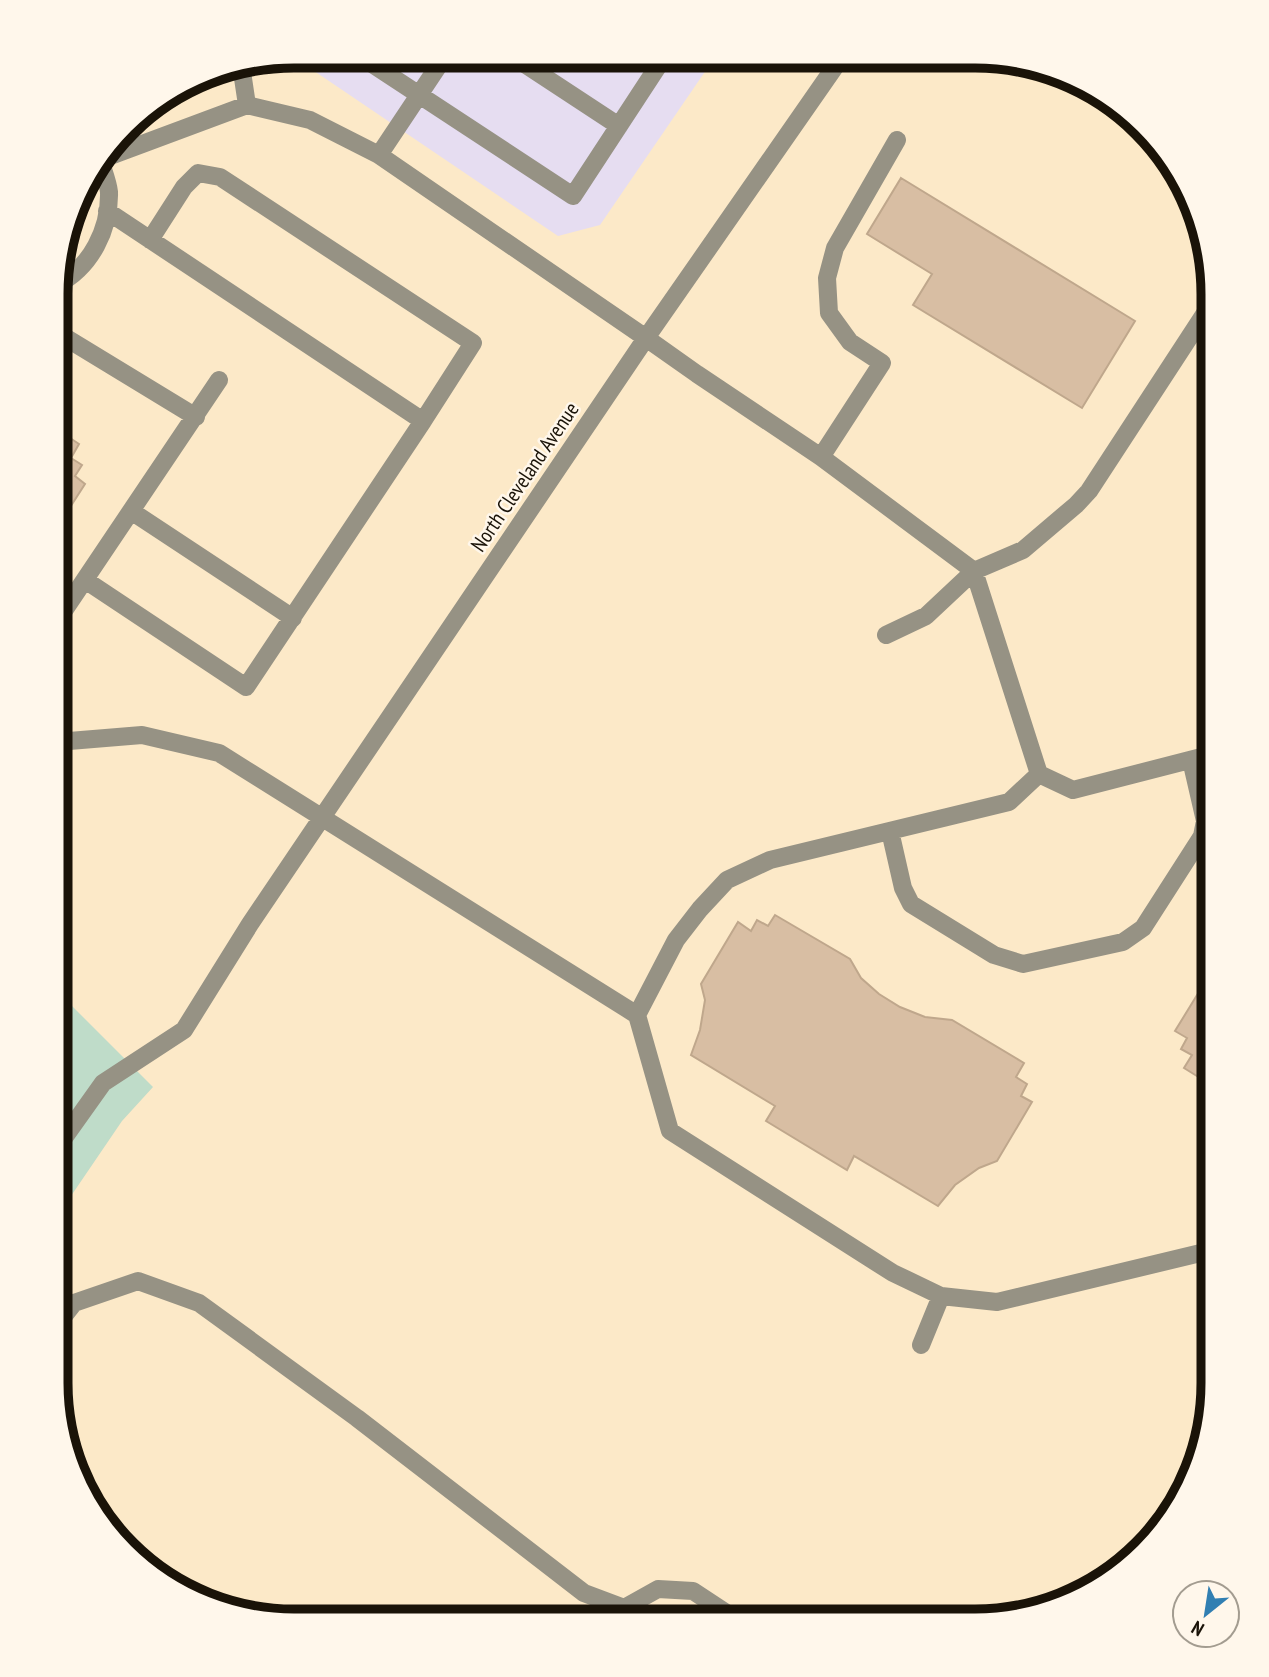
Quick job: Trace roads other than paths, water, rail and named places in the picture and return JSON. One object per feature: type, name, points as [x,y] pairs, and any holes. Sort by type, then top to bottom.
[{"type":"street","points":[[378,68],[573,195],[657,68]]},
{"type":"street","points":[[379,155],[438,68]]},
{"type":"street","points":[[531,68],[619,126]]},
{"type":"street","name":"North Cleveland Avenue","points":[[68,1133],[103,1083],[184,1030],[250,924],[646,338],[834,68]]},
{"type":"street","points":[[242,75],[247,105]]},
{"type":"street","points":[[118,154],[247,105],[310,120],[379,155],[821,457],[974,571],[1039,774],[1073,790],[1201,757]]},
{"type":"street","points":[[821,457],[882,363],[850,342],[829,313],[827,278],[835,248],[897,140]]},
{"type":"street","points":[[69,278],[92,254],[106,225],[109,191],[104,173]]},
{"type":"street","points":[[85,580],[246,687],[473,342],[220,177],[198,173],[184,187],[150,240]]},
{"type":"street","points":[[107,211],[423,421]]},
{"type":"street","points":[[886,635],[926,616],[974,571],[1023,550],[1076,505],[1089,491],[1201,320]]},
{"type":"street","points":[[68,339],[196,417]]},
{"type":"street","points":[[68,605],[219,380]]},
{"type":"street","points":[[131,511],[293,618]]},
{"type":"street","points":[[68,741],[142,735],[219,753],[637,1016],[670,1131],[893,1273],[941,1296],[997,1302],[1200,1253]]},
{"type":"street","points":[[1191,760],[1201,802]]},
{"type":"street","points":[[637,1016],[677,940],[700,909],[727,880],[770,860],[1009,802],[1039,774]]},
{"type":"street","points":[[890,831],[902,888],[911,904],[994,955],[1023,964],[1123,942],[1143,928],[1201,838]]},
{"type":"street","points":[[68,1311],[74,1303],[138,1282],[199,1303],[357,1418],[584,1594],[610,1609]]},
{"type":"street","points":[[921,1345],[941,1296]]},
{"type":"street","points":[[626,1609],[658,1589],[693,1591],[720,1609]]}]
